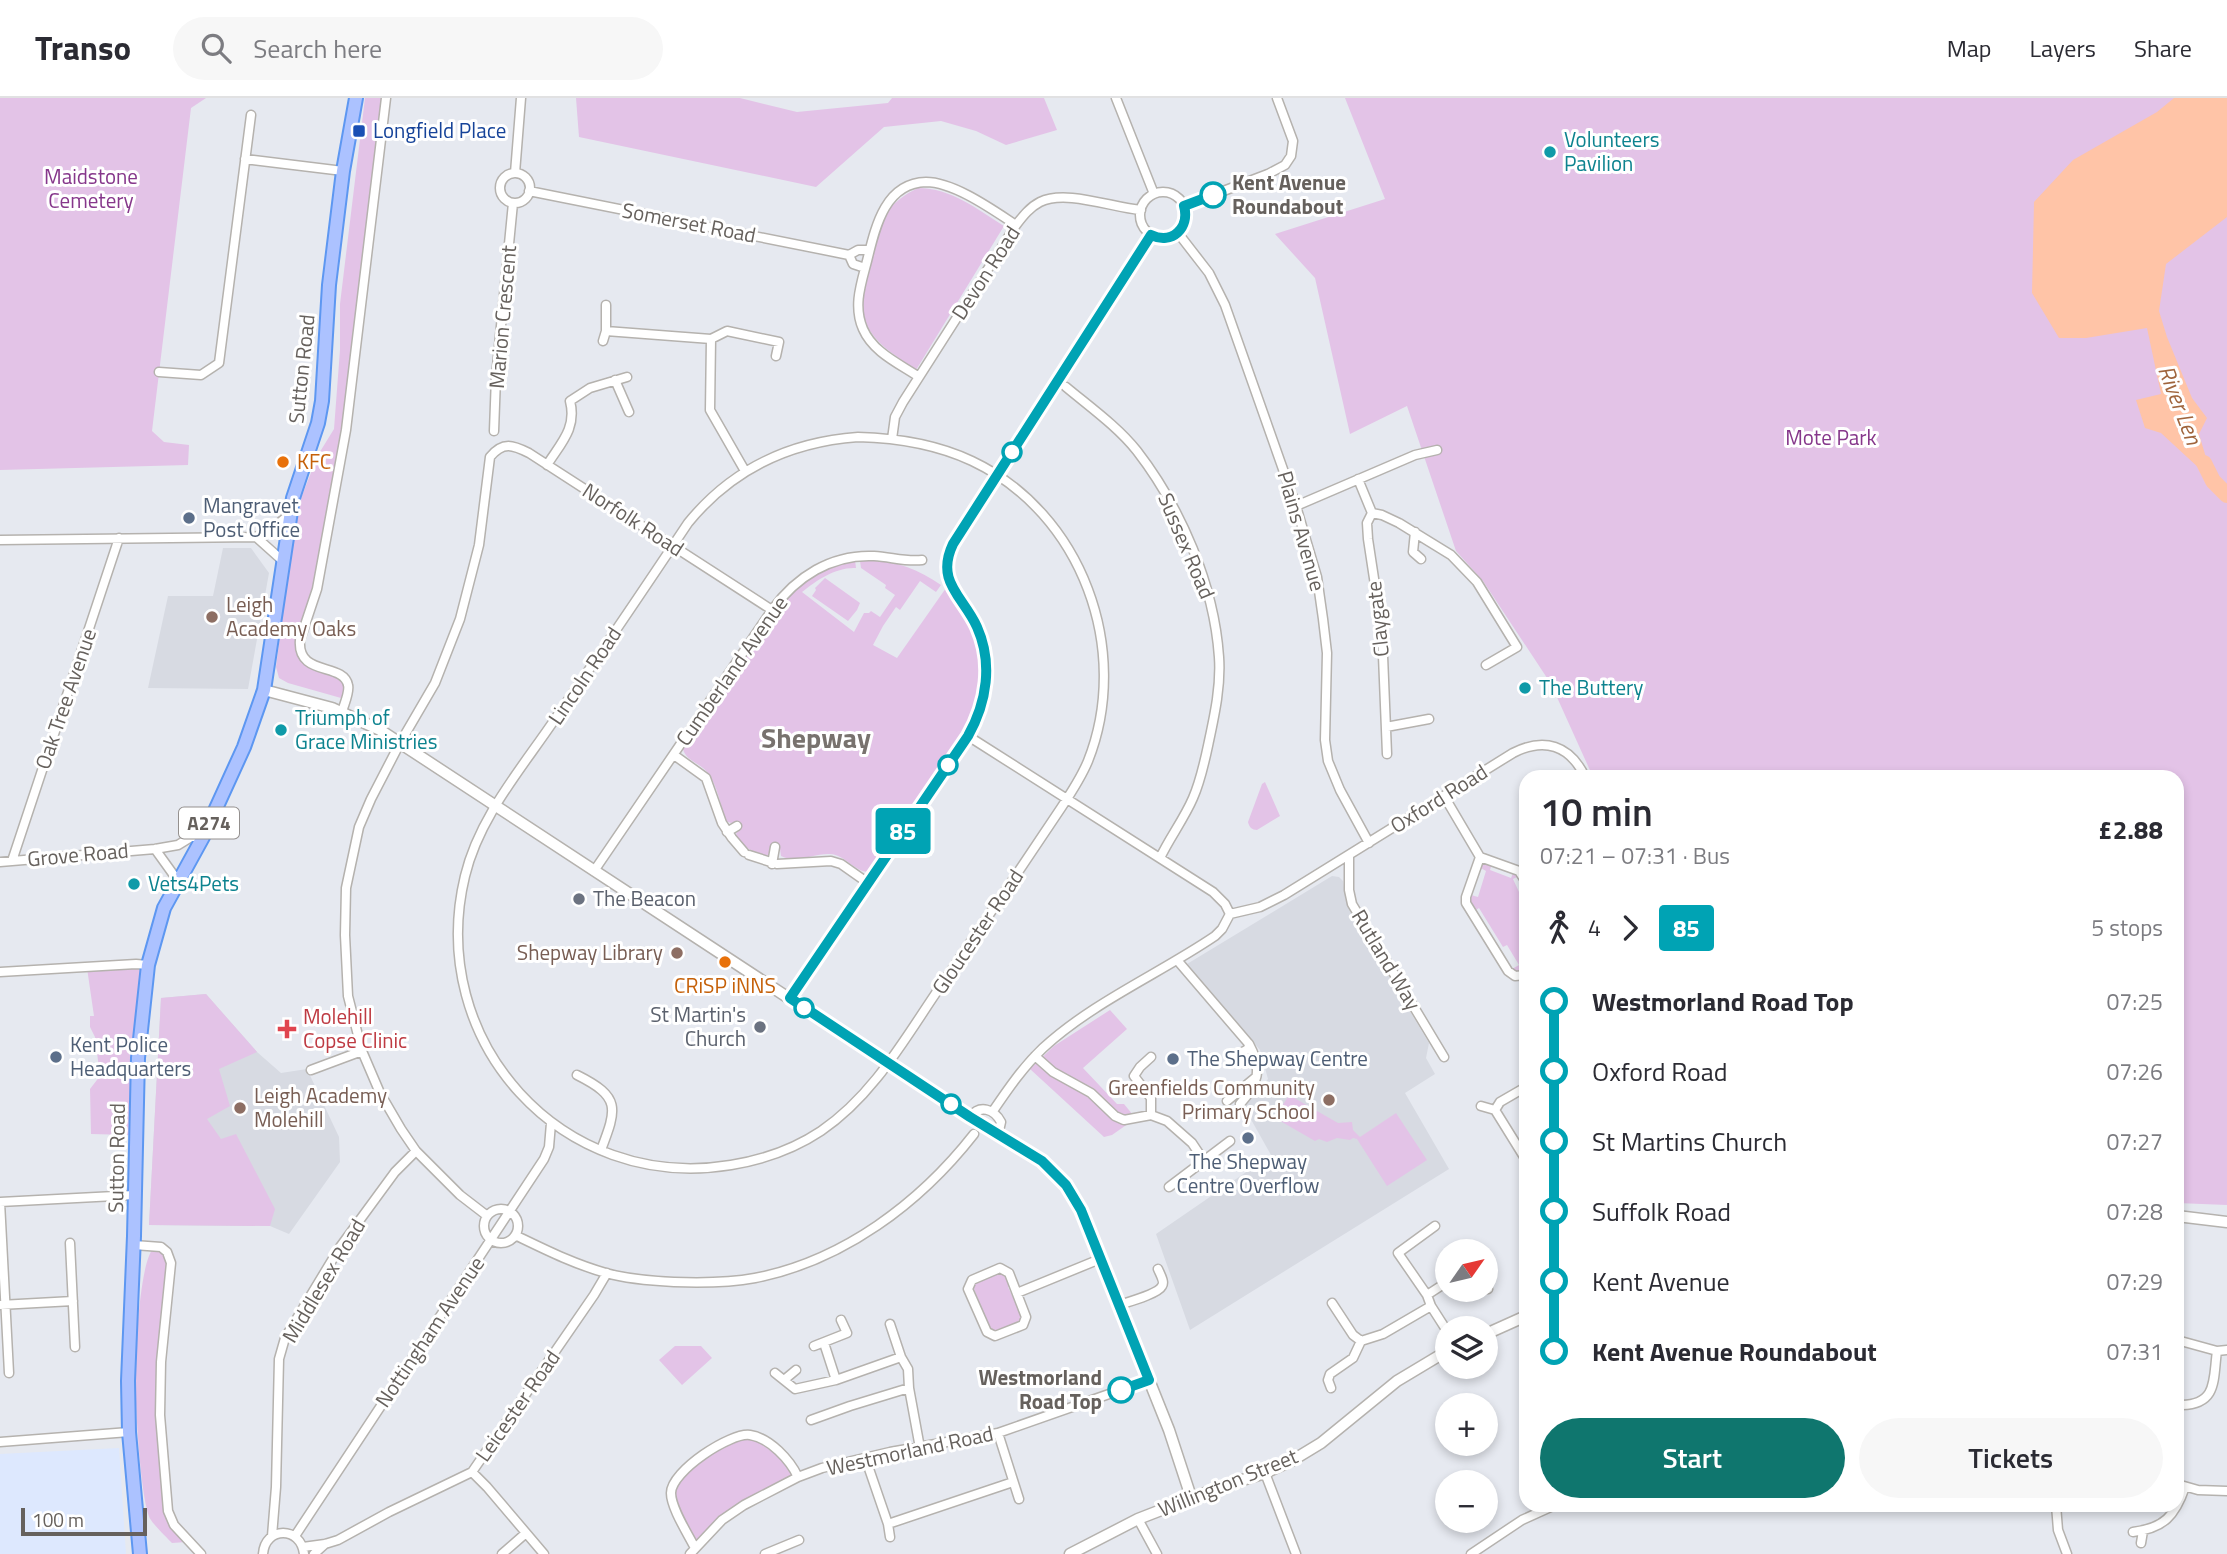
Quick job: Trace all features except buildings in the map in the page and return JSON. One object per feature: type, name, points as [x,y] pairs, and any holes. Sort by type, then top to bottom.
[{"type":"main road","name":"Sutton Road","points":[[140,1554],[129,1432],[128,1381],[138,1058],[148,965],[164,908],[203,837],[244,747],[264,690],[293,498],[318,423],[322,401],[329,285],[356,98]]},
{"type":"street","points":[[342,712],[349,687],[347,681],[339,674],[310,663],[304,658],[299,647],[317,589],[346,430],[386,98]]},
{"type":"street","name":"Marion Crescent","points":[[494,431],[496,377],[513,203],[503,197],[500,188],[504,177],[515,173],[522,98]]},
{"type":"street","points":[[1116,98],[1154,194]]},
{"type":"street","points":[[1184,206],[1285,165],[1292,156],[1293,141],[1278,98]]},
{"type":"street","points":[[159,372],[201,375],[219,363],[251,114]]},
{"type":"street","points":[[245,159],[344,171]]},
{"type":"street","points":[[513,203],[522,201],[529,191],[527,180],[515,173]]},
{"type":"street","points":[[919,377],[876,348],[863,330],[858,309],[859,291],[869,250],[883,209],[900,191],[915,184],[931,183],[950,188],[1016,225]]},
{"type":"street","name":"Somerset Road","points":[[529,191],[849,256],[855,265],[865,268]]},
{"type":"street","points":[[1170,193],[1184,206],[1186,221],[1178,233],[1165,238],[1151,235],[1142,224],[1141,210],[1145,201],[1154,194],[1170,193]]},
{"type":"street","name":"Devon Road","points":[[892,439],[895,416],[1016,225],[1030,209],[1043,200],[1056,198],[1141,210]]},
{"type":"street","name":"Plains Avenue","points":[[1178,233],[1209,273],[1226,305],[1296,506],[1317,577],[1323,619],[1327,653],[1325,740],[1328,761],[1336,782],[1369,843]]},
{"type":"street","points":[[790,998],[976,722],[984,698],[986,656],[978,629],[949,581],[947,563],[953,544],[1151,235]]},
{"type":"street","name":"Somerset Road","points":[[849,256],[858,250],[869,250]]},
{"type":"street","points":[[603,341],[606,331],[606,305]]},
{"type":"street","points":[[606,331],[710,339],[727,331],[779,342],[776,356]]},
{"type":"street","points":[[710,339],[710,410],[745,471]]},
{"type":"street","points":[[547,465],[571,427],[573,419],[570,401],[590,388],[627,377]]},
{"type":"street","points":[[615,380],[629,412]]},
{"type":"street","name":"Sussex Road","points":[[1066,387],[1101,415],[1136,449],[1161,485],[1183,528],[1201,573],[1214,617],[1219,658],[1219,692],[1204,764],[1194,797],[1160,858]]},
{"type":"street","name":"Lincoln Road","points":[[551,1123],[509,1081],[484,1043],[469,1008],[459,965],[457,931],[466,874],[475,846],[496,806],[674,545],[702,507],[726,484],[745,471],[779,455],[817,442],[858,437],[892,439],[944,450],[972,461],[996,475]]},
{"type":"street","name":"Norfolk Road","points":[[400,743],[435,683],[460,619],[480,545],[489,461],[492,454],[506,445],[514,445],[547,465],[772,610]]},
{"type":"street","points":[[1296,506],[1415,455],[1437,450]]},
{"type":"street","name":"Gloucester Road","points":[[551,1123],[601,1150],[634,1162],[677,1169],[712,1169],[762,1158],[808,1138],[830,1124],[866,1091],[888,1064],[1067,799],[1088,761],[1099,724],[1105,680],[1101,630],[1088,588],[1059,536],[1033,505],[996,475]]},
{"type":"street","name":"Claygate","points":[[1358,478],[1371,513],[1367,523],[1368,539],[1382,631],[1387,754]]},
{"type":"street","points":[[0,540],[256,537],[272,529],[290,513]]},
{"type":"street","points":[[1371,513],[1382,515],[1415,532],[1451,555],[1477,582],[1517,647],[1486,665]]},
{"type":"street","points":[[1415,532],[1413,552],[1420,559]]},
{"type":"street","points":[[256,537],[284,562]]},
{"type":"street","name":"Oak Tree Avenue","points":[[12,861],[118,538]]},
{"type":"street","name":"Cumberland Avenue","points":[[594,871],[772,610],[794,584],[827,564],[863,556],[922,560]]},
{"type":"street","points":[[264,690],[342,712],[380,730],[888,1064],[1042,1161],[1066,1185],[1081,1210],[1149,1380],[1192,1500]]},
{"type":"street","points":[[1386,727],[1429,719]]},
{"type":"street","points":[[968,736],[1219,897],[1230,914],[1219,932],[1074,1023],[1035,1056],[993,1111]]},
{"type":"street","points":[[400,743],[359,827],[345,888],[348,996],[362,1051],[385,1102],[416,1151],[460,1195],[486,1215]]},
{"type":"street","name":"Oxford Road","points":[[1230,914],[1260,907],[1284,895],[1525,747],[1537,744],[1562,749],[1572,756],[1581,770]]},
{"type":"street","points":[[674,755],[706,778],[727,832],[747,853],[772,863],[831,861],[841,864],[868,883]]},
{"type":"street","points":[[1444,796],[1480,857],[1519,871]]},
{"type":"street","points":[[727,832],[737,827]]},
{"type":"street","name":"Grove Road","points":[[0,862],[155,849],[178,845],[191,837],[203,837]]},
{"type":"street","points":[[772,863],[775,847]]},
{"type":"street","name":"Grove Road","points":[[155,849],[178,881]]},
{"type":"street","name":"Rutland Way","points":[[1349,856],[1349,890],[1352,904],[1444,1058]]},
{"type":"street","points":[[1480,857],[1466,903],[1508,971],[1519,976]]},
{"type":"street","points":[[1177,960],[1249,1044],[1256,1057],[1254,1088],[1240,1104]]},
{"type":"street","points":[[0,972],[148,965]]},
{"type":"street","points":[[1237,1055],[1248,1048],[1249,1044]]},
{"type":"street","points":[[311,1070],[362,1051]]},
{"type":"street","points":[[1035,1056],[1052,1072],[1091,1093],[1115,1116],[1124,1120],[1151,1115],[1167,1121],[1192,1143],[1204,1161]]},
{"type":"street","points":[[1151,1057],[1134,1076],[1152,1098],[1151,1115]]},
{"type":"street","points":[[577,1075],[593,1078],[612,1105],[611,1124],[601,1150]]},
{"type":"street","points":[[1227,1101],[1256,1077]]},
{"type":"street","points":[[1495,1110],[1500,1102],[1519,1091]]},
{"type":"street","points":[[1480,1107],[1495,1110],[1519,1149]]},
{"type":"street","points":[[970,1117],[979,1110],[993,1111],[1001,1122],[998,1135]]},
{"type":"street","name":"Nottingham Avenue","points":[[295,1536],[544,1159],[549,1147],[551,1123]]},
{"type":"street","points":[[517,1236],[566,1259],[607,1273],[655,1281],[699,1283],[756,1278],[791,1268],[841,1247],[900,1210],[944,1170],[974,1134]]},
{"type":"street","points":[[1169,1187],[1230,1141]]},
{"type":"street","name":"Middlesex Road","points":[[272,1536],[279,1359],[285,1338],[340,1247],[395,1172],[416,1151]]},
{"type":"street","points":[[9,1373],[3,1304],[0,1202],[134,1195]]},
{"type":"street","points":[[496,1209],[510,1212],[519,1223],[517,1236],[506,1243],[491,1241],[483,1228],[486,1215],[496,1209]]},
{"type":"street","points":[[2184,1217],[2227,1222]]},
{"type":"street","points":[[1435,1226],[1398,1252],[1427,1295],[1437,1316]]},
{"type":"street","points":[[70,1244],[75,1347]]},
{"type":"street","points":[[134,1245],[161,1247],[169,1255],[160,1415],[168,1511],[174,1525],[201,1554]]},
{"type":"street","points":[[1017,1293],[1100,1259]]},
{"type":"street","points":[[1000,1268],[1009,1273],[1017,1293],[1026,1317],[1025,1322],[995,1336],[990,1335],[968,1289],[969,1284],[972,1280],[1000,1268]]},
{"type":"street","points":[[1119,1305],[1162,1287],[1164,1283],[1158,1269]]},
{"type":"street","name":"Leicester Road","points":[[303,1550],[338,1540],[472,1472],[607,1273]]},
{"type":"street","points":[[1427,1295],[1435,1290]]},
{"type":"street","points":[[3,1304],[73,1301]]},
{"type":"street","points":[[1332,1303],[1353,1335],[1361,1340],[1383,1334],[1431,1306]]},
{"type":"street","points":[[1498,1329],[1519,1319]]},
{"type":"street","points":[[814,1346],[847,1333],[841,1320]]},
{"type":"street","points":[[890,1324],[908,1369],[919,1448]]},
{"type":"street","points":[[1331,1388],[1328,1380],[1330,1374],[1353,1358],[1361,1340]]},
{"type":"street","points":[[2184,1342],[2217,1351],[2227,1350]]},
{"type":"street","points":[[824,1343],[835,1380]]},
{"type":"street","points":[[2188,1408],[2202,1402],[2209,1395],[2217,1351]]},
{"type":"street","points":[[775,1373],[795,1389],[835,1380],[901,1357]]},
{"type":"street","name":"Willington Street","points":[[1070,1554],[1138,1519],[1265,1473],[1321,1443],[1397,1381],[1435,1359]]},
{"type":"street","points":[[785,1380],[796,1370]]},
{"type":"street","name":"Westmorland Road","points":[[693,1551],[722,1520],[744,1505],[798,1477],[822,1468],[866,1460],[890,1452],[998,1433],[1149,1380]]},
{"type":"street","points":[[811,1420],[909,1388]]},
{"type":"street","points":[[0,1441],[129,1432]]},
{"type":"street","points":[[998,1433],[1019,1499]]},
{"type":"street","points":[[693,1551],[671,1493],[675,1479],[684,1468],[719,1446],[748,1434],[760,1437],[770,1444],[793,1466],[798,1477]]},
{"type":"street","points":[[866,1460],[890,1537]]},
{"type":"street","points":[[472,1472],[544,1554]]},
{"type":"street","points":[[1265,1473],[1296,1554]]},
{"type":"street","points":[[888,1524],[1013,1482]]},
{"type":"street","points":[[2184,1486],[2214,1492],[2227,1491]]},
{"type":"street","points":[[1471,1554],[1522,1520],[1540,1512]]},
{"type":"street","points":[[2057,1512],[2058,1530],[2067,1554]]},
{"type":"street","points":[[2133,1532],[2157,1526],[2174,1512]]},
{"type":"street","name":"Middlesex Road","points":[[274,1513],[283,1533]]},
{"type":"street","points":[[1138,1519],[1157,1554]]},
{"type":"street","points":[[2141,1543],[2143,1531]]},
{"type":"street","points":[[260,1553],[272,1536],[283,1533],[295,1536],[303,1550]]},
{"type":"street","points":[[502,1554],[526,1533]]},
{"type":"street","points":[[786,1534],[789,1544]]},
{"type":"street","points":[[765,1554],[799,1540]]},
{"type":"street","name":"Leicester Road","points":[[314,1554],[325,1544]]},
{"type":"shaded area","name":"Leigh Academy Oaks","points":[[223,548],[251,548],[269,573],[248,689],[148,688],[168,596],[213,596]]},
{"type":"shaded area","name":"Greenfields Community Primary School","points":[[1332,876],[1343,881],[1346,901],[1353,917],[1429,1043],[1426,1058],[1435,1074],[1405,1093],[1449,1169],[1190,1330],[1156,1234],[1271,1155],[1244,1107],[1268,1079],[1260,1050],[1187,964]]},
{"type":"shaded area","name":"Leigh Academy Molehill","points":[[206,994],[257,1052],[281,1073],[307,1069],[339,1137],[340,1162],[289,1234],[270,1226],[149,1225],[161,998]]},
{"type":"shaded area","points":[[119,1448],[126,1554],[0,1554],[0,1454]]},
{"type":"green space","name":"Maidstone Cemetery","points":[[0,98],[206,98],[191,108],[152,431],[164,442],[189,445],[188,465],[0,470]]},
{"type":"green space","points":[[365,98],[383,98],[343,432],[317,571],[296,642],[297,652],[341,677],[345,682],[345,693],[341,698],[288,683],[279,678],[276,667],[301,498],[318,455],[334,429],[340,350],[340,304]]},
{"type":"green space","points":[[576,98],[740,98],[797,112],[888,103],[892,98],[1044,98],[1057,130],[1006,145],[976,131],[941,121],[884,127],[816,187],[579,137]]},
{"type":"green space","name":"Mote Park","points":[[1345,98],[2227,98],[2227,1205],[2184,1203],[2184,770],[1590,770],[1551,684],[1483,581],[1456,551],[1407,406],[1350,434],[1315,278],[1275,234],[1385,199]]},
{"type":"green space","points":[[918,188],[953,196],[1004,226],[916,370],[880,343],[870,331],[862,310],[862,298],[868,263],[883,218],[900,199]]},
{"type":"green space","points":[[855,560],[856,568],[834,572],[802,592],[854,632],[864,613],[871,611],[880,617],[895,595],[885,588],[886,585],[861,568],[860,561],[882,561],[913,569],[941,585],[936,592],[920,581],[900,610],[896,607],[873,645],[897,658],[946,588],[959,605],[976,638],[982,671],[975,707],[967,727],[870,872],[860,870],[836,855],[792,859],[781,856],[780,849],[774,848],[765,856],[748,848],[736,834],[741,826],[737,822],[726,821],[711,777],[687,756],[683,749],[785,599],[806,578],[833,565]]},
{"type":"green space","points":[[825,578],[860,603],[848,621],[812,596],[815,588]]},
{"type":"green space","points":[[1265,782],[1280,816],[1255,830],[1248,822]]},
{"type":"green space","points":[[1492,863],[1490,870],[1511,878],[1514,871],[1519,876],[1513,879],[1519,892],[1519,965],[1507,945],[1503,947],[1479,908],[1476,910],[1470,900],[1471,895],[1478,897],[1486,871],[1479,867]]},
{"type":"green space","points":[[87,968],[139,968],[141,972],[137,1002],[133,1130],[130,1135],[91,1134],[90,1089],[100,1076],[95,1037],[90,1027],[90,1016],[94,1016]]},
{"type":"green space","points":[[206,994],[257,1052],[219,1069],[230,1106],[207,1119],[221,1139],[236,1134],[275,1209],[270,1226],[149,1225],[161,998]]},
{"type":"green space","points":[[1110,1010],[1127,1029],[1083,1068],[1117,1104],[1124,1104],[1133,1115],[1132,1121],[1112,1135],[1104,1137],[1030,1069],[1054,1046]]},
{"type":"green space","points":[[1289,1095],[1338,1123],[1352,1122],[1353,1130],[1360,1137],[1396,1113],[1427,1160],[1387,1186],[1357,1139],[1315,1141],[1275,1118]]},
{"type":"green space","points":[[153,1249],[163,1252],[167,1262],[160,1334],[166,1518],[186,1542],[172,1543],[151,1520],[141,1471],[135,1370],[142,1287]]},
{"type":"green space","points":[[1000,1272],[1006,1275],[1010,1286],[1008,1287],[1022,1317],[1020,1322],[994,1332],[989,1329],[973,1286],[975,1282]]},
{"type":"green space","points":[[675,1346],[701,1346],[712,1358],[682,1385],[659,1360]]},
{"type":"green space","points":[[748,1434],[770,1444],[798,1477],[744,1505],[695,1548],[671,1493],[675,1479],[719,1446]]},
{"type":"water","points":[[2174,98],[2227,98],[2227,217],[2166,264],[2159,311],[2192,398],[2207,418],[2199,434],[2213,481],[2161,433],[2145,428],[2136,400],[2161,394],[2147,328],[2086,338],[2059,338],[2032,293],[2034,202],[2073,160],[2157,112]]},
{"type":"waterway","name":"River Len","points":[[2204,463],[2213,481],[2227,495]]},
{"type":"bus line","name":"85","points":[[1121,1390],[1149,1380],[1081,1210],[1066,1185],[1042,1161],[888,1064],[790,998],[968,736],[980,712],[987,667],[981,636],[947,575],[947,563],[953,544],[1151,235],[1162,238],[1176,235],[1185,223],[1184,206],[1213,195]]},
{"type":"place","name":"Longfield Place","points":[[359,131]]},
{"type":"place","name":"Volunteers Pavilion","points":[[1550,152]]},
{"type":"place","name":"Kent Avenue Roundabout","points":[[1213,195]]},
{"type":"place","name":"KFC","points":[[283,462]]},
{"type":"place","name":"Mangravet Post Office","points":[[189,518]]},
{"type":"place","name":"Leigh Academy Oaks","points":[[212,617]]},
{"type":"place","name":"The Buttery","points":[[1525,688]]},
{"type":"place","name":"Triumph of Grace Ministries","points":[[281,730]]},
{"type":"place","name":"Vets4Pets","points":[[134,884]]},
{"type":"place","name":"The Beacon","points":[[579,899]]},
{"type":"place","name":"Shepway Library","points":[[677,953]]},
{"type":"place","name":"CRiSP iNNS","points":[[725,962]]},
{"type":"place","name":"St Martin's Church","points":[[760,1027]]},
{"type":"place","name":"Molehill Copse Clinic","points":[[287,1029]]},
{"type":"place","name":"Kent Police Headquarters","points":[[56,1057]]},
{"type":"place","name":"The Shepway Centre","points":[[1173,1059]]},
{"type":"place","name":"Greenfields Community Primary School","points":[[1329,1100]]},
{"type":"place","name":"Leigh Academy Molehill","points":[[240,1108]]},
{"type":"place","name":"The Shepway Centre Overflow","points":[[1248,1138]]},
{"type":"place","name":"Westmorland Road Top","points":[[1121,1390]]},
{"type":"district","name":"Shepway","points":[[816,738]]}]
